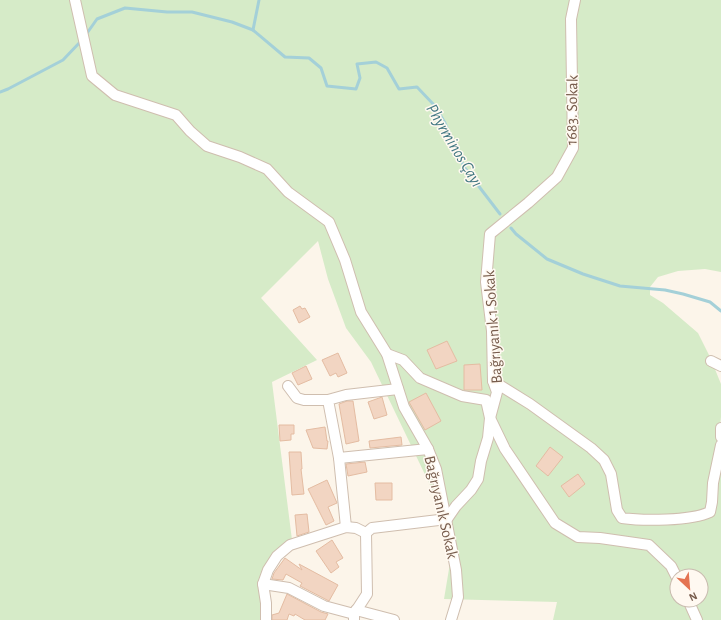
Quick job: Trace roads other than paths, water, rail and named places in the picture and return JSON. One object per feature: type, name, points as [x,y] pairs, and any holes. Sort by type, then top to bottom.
[{"type":"street","name":"Bağrıyanık Sokak","points":[[75,0],[92,76],[115,95],[176,115],[190,131],[207,146],[240,157],[267,169],[288,192],[329,222],[345,260],[361,312],[386,354],[404,407],[428,449],[436,469],[456,570],[458,597],[451,620]]},
{"type":"street","name":"1683. Sokak","points":[[490,234],[557,177],[573,148],[571,19],[575,0]]},
{"type":"street","name":"Bağrıyanık 1 Sokak","points":[[447,519],[478,480],[481,461],[488,438],[490,418],[497,392],[493,381],[492,331],[486,282],[490,234]]},
{"type":"street","points":[[386,354],[403,360],[420,378],[462,396],[486,400],[490,418],[505,449],[555,523],[578,538],[600,538],[649,545],[673,568]]},
{"type":"street","points":[[711,361],[721,366]]},
{"type":"street","points":[[493,381],[530,404],[591,448],[604,460],[611,474],[617,510],[622,518],[638,520],[668,519],[705,515],[710,512],[713,483],[721,445]]},
{"type":"street","points":[[288,386],[296,398],[304,400],[328,400],[346,395],[398,389]]},
{"type":"street","points":[[328,400],[339,458],[346,527]]},
{"type":"street","points":[[721,428],[721,437]]},
{"type":"street","points":[[339,458],[428,449]]},
{"type":"street","points":[[366,533],[372,528],[447,519]]},
{"type":"street","points":[[266,620],[266,603],[263,584],[268,570],[277,556],[290,546],[346,527],[356,528],[366,533]]},
{"type":"street","points":[[355,615],[367,594],[366,533]]},
{"type":"street","points":[[263,584],[289,588],[324,606],[355,615],[394,620]]},
{"type":"street","points":[[692,608],[697,620]]},
{"type":"waterway","name":"Phyrminos Çayı","points":[[259,0],[253,30],[285,57],[309,58],[321,68],[327,86],[356,89],[360,78],[357,64],[376,62],[387,68],[399,89],[417,87],[435,106],[445,123],[464,167],[500,214]]},
{"type":"waterway","name":"Phyrminos Çayı","points":[[85,36],[97,19],[125,8],[167,12],[192,12],[232,22],[253,30]]},
{"type":"waterway","name":"Phyrminos Çayı","points":[[0,92],[63,60],[82,40]]},
{"type":"waterway","name":"Phyrminos Çayı","points":[[511,228],[516,234],[547,259],[583,274],[620,286],[665,290],[683,294],[710,302],[721,311]]}]
